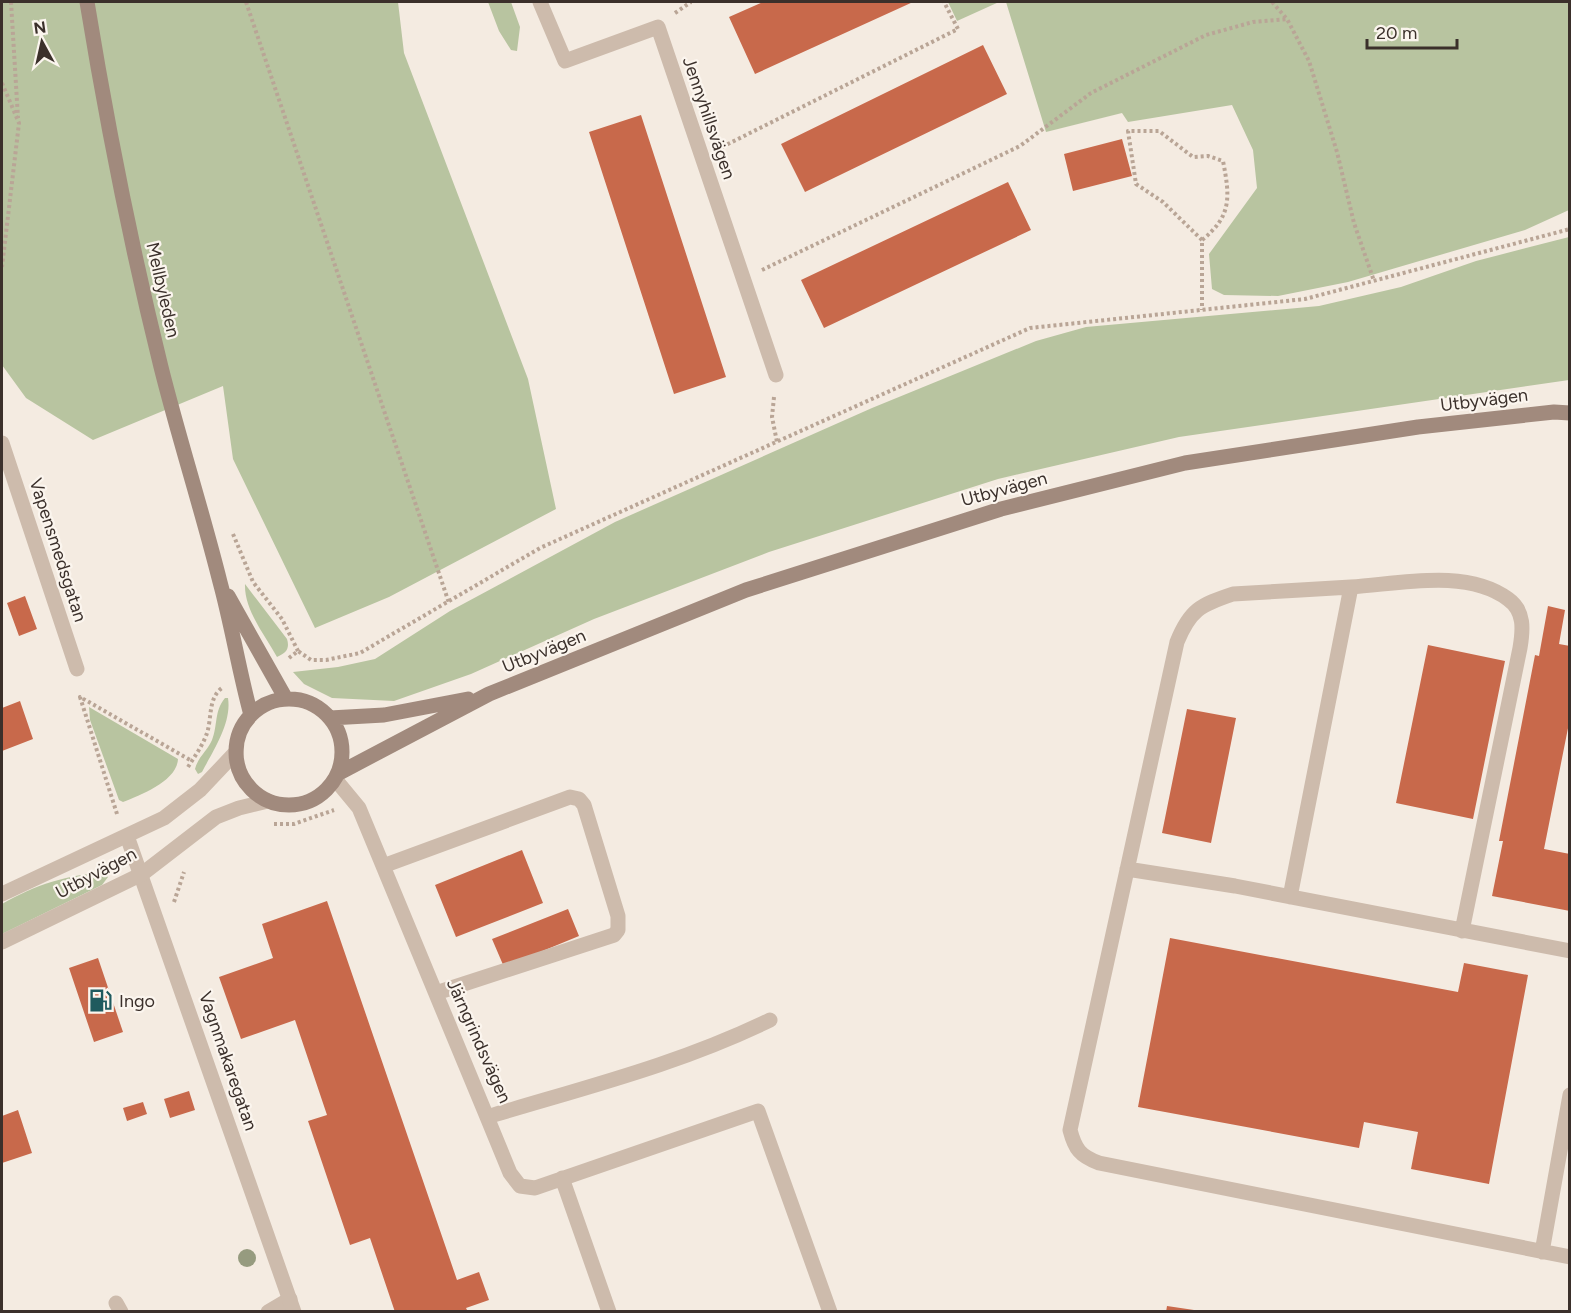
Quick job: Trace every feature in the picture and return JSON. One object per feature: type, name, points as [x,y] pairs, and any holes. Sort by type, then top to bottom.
[{"type":"main road","name":"Mellbyleden","points":[[87,2],[125,213],[151,328],[220,583],[251,715]]},
{"type":"main road","name":"Utbyvägen","points":[[268,801],[301,804],[321,796],[337,776],[489,694],[746,590],[1001,509],[1185,463],[1418,427],[1554,411],[1569,406]]},
{"type":"main road","name":"Utbyvägen","points":[[1554,411],[1569,413]]},
{"type":"main road","name":"Mellbyleden","points":[[220,583],[286,699]]},
{"type":"main road","name":"Utbyvägen","points":[[330,718],[384,715],[489,694]]},
{"type":"main road","points":[[251,715],[267,704],[286,699],[306,702],[330,718],[339,732],[342,748],[337,776]]},
{"type":"main road","name":"Utbyvägen","points":[[236,752],[240,732],[251,715]]},
{"type":"main road","points":[[236,752],[245,782],[259,797],[268,801]]},
{"type":"street","name":"Jennyhillsvägen","points":[[540,2],[565,62],[658,27],[776,375]]},
{"type":"street","name":"Vapensmedsgatan","points":[[2,443],[77,669]]},
{"type":"street","points":[[1462,930],[1524,628],[1519,610],[1509,599],[1490,589],[1466,583],[1442,581],[1233,594],[1206,603],[1187,617],[1176,642],[1070,1130],[1075,1147],[1084,1157],[1099,1163],[1569,1257]]},
{"type":"street","points":[[1290,897],[1351,587]]},
{"type":"street","name":"Utbyvägen","points":[[2,894],[164,818],[200,790],[236,752]]},
{"type":"street","name":"Järngrindsvägen","points":[[337,776],[359,808],[487,1117],[664,1065],[716,1046],[770,1020]]},
{"type":"street","points":[[384,866],[570,797],[579,799],[584,805],[618,916],[618,930],[614,935],[436,993]]},
{"type":"street","name":"Utbyvägen","points":[[2,942],[142,874],[216,817],[239,808],[268,801]]},
{"type":"street","name":"Vagnmakaregatan","points":[[127,836],[292,1305],[268,1311]]},
{"type":"street","points":[[1127,869],[1290,897],[1569,951]]},
{"type":"street","points":[[1542,1252],[1569,1095]]},
{"type":"street","points":[[487,1117],[510,1173],[520,1186],[535,1188],[758,1111],[830,1311]]},
{"type":"street","points":[[562,1178],[609,1311]]},
{"type":"path","points":[[2,267],[19,123],[11,2]]},
{"type":"path","points":[[246,2],[449,603]]},
{"type":"path","points":[[702,156],[958,29],[945,2]]},
{"type":"path","points":[[1272,2],[1287,19],[1309,61],[1337,152],[1354,223],[1374,281]]},
{"type":"path","points":[[744,279],[1020,146],[1091,93],[1206,35],[1253,22],[1287,19]]},
{"type":"path","points":[[2,83],[19,123]]},
{"type":"path","points":[[1202,240],[1171,209],[1136,184],[1128,131],[1159,131],[1192,157],[1208,156],[1223,161],[1228,193],[1224,217],[1202,240],[1202,310]]},
{"type":"path","points":[[231,528],[253,582],[286,626],[298,651],[311,660],[326,660],[360,653],[540,548],[1030,328],[1305,299],[1569,229]]},
{"type":"path","points":[[776,375],[772,417],[777,442]]},
{"type":"path","points":[[268,670],[298,651]]},
{"type":"path","points":[[184,772],[207,732],[216,692],[241,680]]},
{"type":"path","points":[[117,814],[80,697],[192,761]]},
{"type":"path","points":[[106,819],[126,809]]},
{"type":"path","points":[[163,935],[182,874],[189,866]]},
{"type":"green space","points":[[2,2],[398,2],[404,53],[528,379],[556,509],[389,597],[315,628],[233,459],[223,386],[93,440],[26,398],[2,365]]},
{"type":"green space","points":[[488,2],[511,2],[520,27],[517,51],[511,50],[499,31]]},
{"type":"green space","points":[[948,2],[999,2],[957,21]]},
{"type":"green space","points":[[1006,2],[1569,2],[1569,210],[1525,230],[1348,282],[1278,296],[1224,295],[1212,289],[1209,254],[1257,188],[1253,150],[1232,105],[1128,122],[1122,113],[1046,132]]},
{"type":"green space","points":[[1569,237],[1569,380],[1179,437],[998,479],[769,552],[594,619],[471,674],[394,701],[332,698],[304,684],[293,672],[338,667],[375,659],[450,611],[615,522],[872,408],[1036,341],[1086,327],[1319,306],[1401,287],[1476,261]]},
{"type":"green space","points":[[245,584],[287,639],[287,650],[277,657],[252,613]]},
{"type":"green space","points":[[225,698],[228,698],[228,707],[224,727],[202,772],[198,774],[195,769],[196,765],[212,740],[219,708]]},
{"type":"green space","points":[[89,707],[178,759],[172,774],[148,791],[123,802],[119,800],[90,720]]},
{"type":"green space","points":[[106,873],[108,877],[102,885],[2,934],[2,904],[27,891],[65,878]]},
{"type":"building","points":[[763,2],[913,2],[755,74],[729,17]]},
{"type":"building","points":[[983,45],[1007,94],[805,192],[781,144]]},
{"type":"building","points":[[641,115],[726,377],[674,394],[589,132]]},
{"type":"building","points":[[1122,139],[1132,176],[1073,191],[1064,154]]},
{"type":"building","points":[[1008,182],[1031,230],[824,328],[801,280]]},
{"type":"building","points":[[25,596],[37,629],[19,636],[7,603]]},
{"type":"building","points":[[1548,606],[1565,610],[1559,644],[1570,646],[1570,718],[1544,849],[1570,854],[1570,911],[1492,896],[1503,841],[1499,841],[1535,655],[1539,656]]},
{"type":"building","points":[[1428,645],[1505,661],[1473,819],[1396,803]]},
{"type":"building","points":[[20,701],[33,739],[2,751],[2,708]]},
{"type":"building","points":[[1187,709],[1236,718],[1211,843],[1162,833]]},
{"type":"building","points":[[522,850],[543,903],[456,937],[435,885]]},
{"type":"building","points":[[327,901],[457,1280],[479,1272],[489,1300],[466,1308],[468,1312],[395,1312],[370,1238],[350,1245],[308,1121],[327,1115],[295,1020],[241,1039],[219,977],[273,958],[262,924]]},
{"type":"building","points":[[568,909],[579,936],[504,967],[492,939]]},
{"type":"building","points":[[1170,938],[1458,992],[1464,963],[1528,975],[1489,1184],[1411,1169],[1418,1132],[1364,1122],[1359,1148],[1138,1107]]},
{"type":"building","points":[[98,958],[123,1032],[94,1042],[69,968]]},
{"type":"building","points":[[189,1091],[195,1110],[170,1118],[164,1099]]},
{"type":"building","points":[[143,1102],[147,1114],[127,1121],[123,1108]]},
{"type":"building","points":[[18,1110],[32,1153],[2,1163],[2,1116]]},
{"type":"building","points":[[1167,1306],[1194,1310],[1194,1312],[1166,1312]]},
{"type":"place","name":"Ingo","points":[[101,1001]]}]
